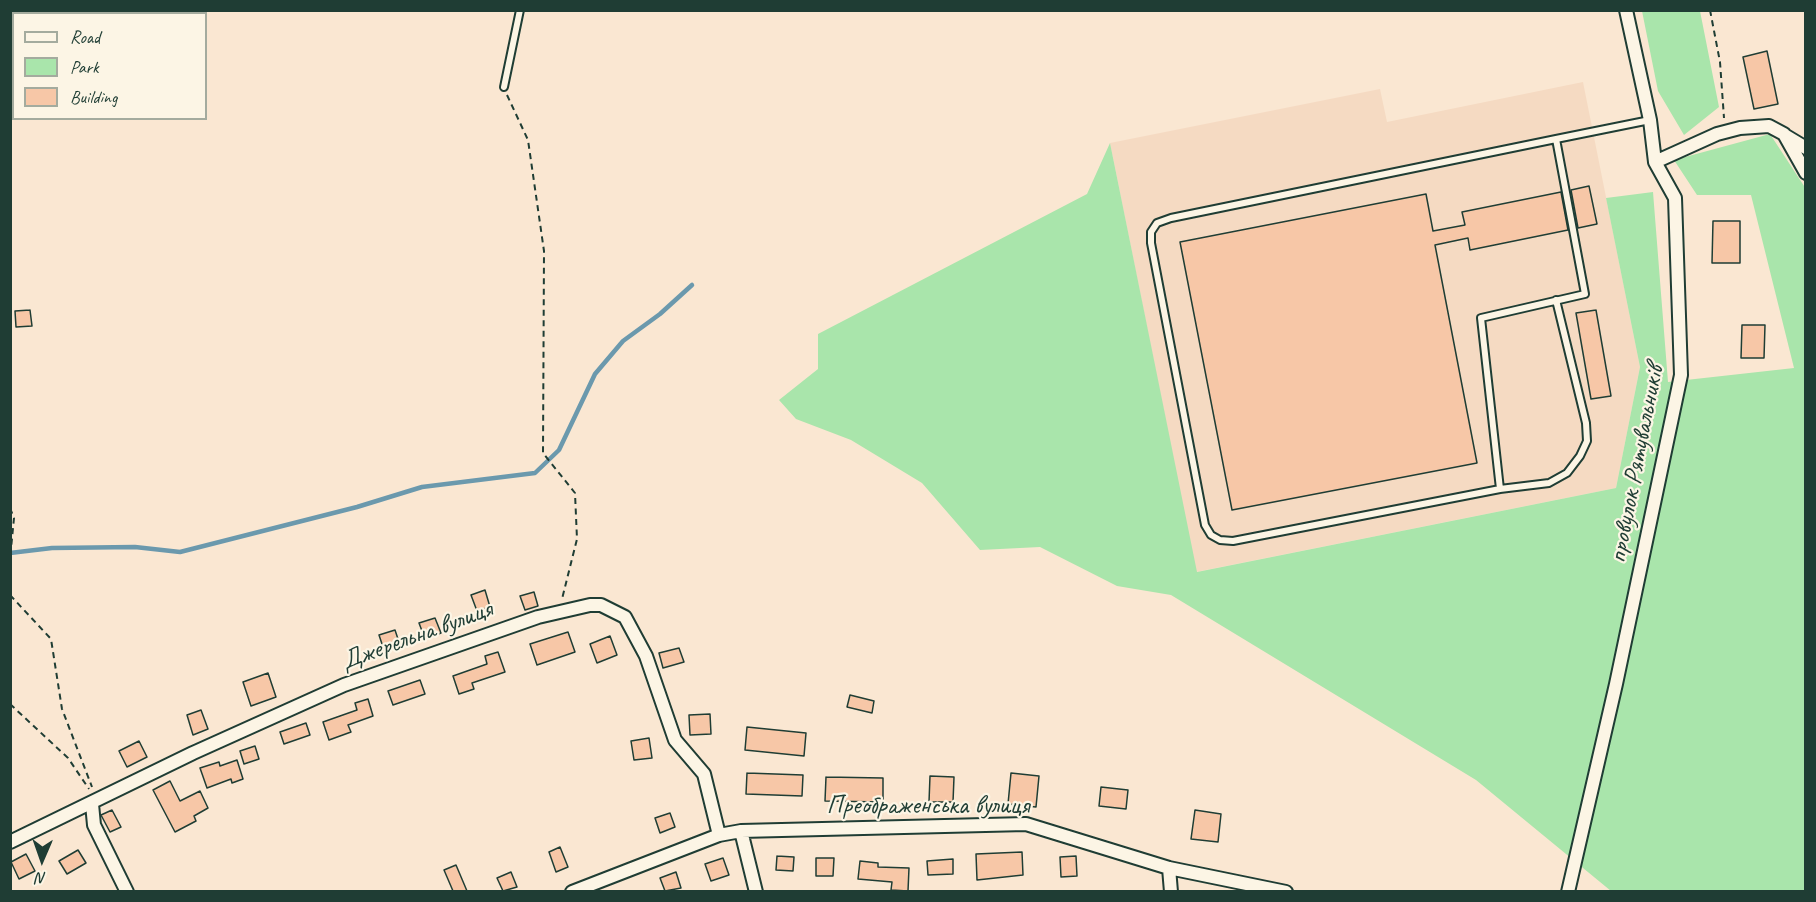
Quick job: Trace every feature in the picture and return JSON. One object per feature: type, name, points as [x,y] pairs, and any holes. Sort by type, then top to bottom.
[{"type":"street","name":"провулок Рятувальників","points":[[1568,891],[1616,684],[1681,375],[1675,198],[1655,162],[1650,120],[1626,10]]},
{"type":"street","points":[[1655,162],[1717,134],[1740,128],[1769,126],[1806,148]]},
{"type":"street","points":[[1784,134],[1806,173]]},
{"type":"street","name":"Джерельна вулиця","points":[[10,842],[95,803],[193,753],[344,685],[559,610],[601,605],[625,617],[646,656],[675,740],[704,774],[718,835]]},
{"type":"street","points":[[95,803],[94,825],[127,891]]},
{"type":"street","name":"Преображенська вулиця","points":[[572,891],[718,835],[741,831],[1026,824],[1169,868],[1286,891]]},
{"type":"street","points":[[741,831],[756,891]]},
{"type":"street","points":[[1169,868],[1171,891]]},
{"type":"lane","points":[[504,87],[520,10]]},
{"type":"lane","points":[[1556,300],[1586,423],[1587,441],[1580,456],[1568,472],[1549,483],[1500,489],[1233,541],[1220,540],[1211,535],[1205,525],[1151,243],[1151,232],[1157,223],[1170,218],[1650,120]]},
{"type":"lane","points":[[1500,489],[1481,318],[1585,294],[1556,139]]},
{"type":"path","points":[[1710,10],[1720,62],[1725,117],[1717,134]]},
{"type":"path","points":[[504,87],[528,140],[544,251],[543,453],[575,493],[577,539],[559,610]]},
{"type":"path","points":[[10,508],[14,518],[10,559]]},
{"type":"path","points":[[10,595],[51,639],[63,709],[95,803]]},
{"type":"path","points":[[10,704],[68,758],[95,803]]},
{"type":"shaded area","points":[[1583,82],[1640,367],[1616,488],[1196,572],[1110,143],[1380,89],[1387,122]]},
{"type":"green space","points":[[1642,11],[1700,11],[1719,107],[1684,135],[1658,91]]},
{"type":"green space","points":[[1770,134],[1806,189],[1805,891],[1611,891],[1476,780],[1171,595],[1117,586],[1040,547],[980,550],[922,483],[851,440],[796,419],[779,400],[818,369],[818,334],[1087,194],[1110,143],[1197,572],[1616,488],[1640,367],[1606,198],[1653,192],[1668,382],[1794,368],[1751,195],[1697,195],[1674,160]]},
{"type":"building","points":[[1767,51],[1778,104],[1754,109],[1743,57]]},
{"type":"building","points":[[1589,186],[1597,224],[1578,228],[1571,190]]},
{"type":"building","points":[[1561,192],[1568,230],[1470,250],[1468,238],[1435,245],[1477,463],[1232,510],[1180,242],[1426,194],[1433,231],[1465,225],[1462,212]]},
{"type":"building","points":[[1713,221],[1740,221],[1740,263],[1712,263]]},
{"type":"building","points":[[30,310],[32,326],[16,327],[15,311]]},
{"type":"building","points":[[1596,310],[1611,396],[1591,399],[1576,313]]},
{"type":"building","points":[[1742,325],[1765,325],[1764,358],[1741,358]]},
{"type":"building","points":[[485,590],[490,607],[477,611],[471,595]]},
{"type":"building","points":[[534,592],[538,606],[525,610],[520,596]]},
{"type":"building","points":[[435,618],[441,633],[425,639],[419,623]]},
{"type":"building","points":[[395,630],[400,645],[384,650],[379,635]]},
{"type":"building","points":[[568,632],[575,652],[537,665],[530,644]]},
{"type":"building","points":[[610,636],[617,655],[597,663],[590,644]]},
{"type":"building","points":[[679,648],[684,662],[663,668],[659,653]]},
{"type":"building","points":[[498,652],[505,672],[472,683],[474,689],[459,694],[453,676],[487,664],[485,656]]},
{"type":"building","points":[[268,673],[276,697],[251,706],[243,682]]},
{"type":"building","points":[[420,680],[425,694],[393,705],[388,691]]},
{"type":"building","points":[[850,695],[874,701],[872,713],[847,707]]},
{"type":"building","points":[[368,699],[373,716],[348,725],[351,732],[329,740],[323,722],[357,710],[355,703]]},
{"type":"building","points":[[201,710],[208,729],[193,735],[187,715]]},
{"type":"building","points":[[710,714],[711,734],[690,735],[689,715]]},
{"type":"building","points":[[306,723],[310,735],[284,744],[280,732]]},
{"type":"building","points":[[747,727],[806,733],[804,756],[745,750]]},
{"type":"building","points":[[649,738],[652,758],[634,760],[631,741]]},
{"type":"building","points":[[139,741],[147,757],[127,767],[119,751]]},
{"type":"building","points":[[255,746],[259,759],[244,764],[240,751]]},
{"type":"building","points":[[237,760],[243,779],[232,783],[231,779],[207,788],[200,768],[219,762],[220,766]]},
{"type":"building","points":[[747,773],[803,775],[802,796],[746,794]]},
{"type":"building","points":[[1011,773],[1039,776],[1036,807],[1008,804]]},
{"type":"building","points":[[930,776],[954,777],[953,802],[929,802]]},
{"type":"building","points":[[826,777],[883,778],[883,802],[825,801]]},
{"type":"building","points":[[170,781],[180,801],[200,791],[208,808],[194,816],[196,821],[175,832],[153,790]]},
{"type":"building","points":[[1101,787],[1128,790],[1126,809],[1099,806]]},
{"type":"building","points":[[112,810],[121,827],[110,832],[101,815]]},
{"type":"building","points":[[1195,810],[1221,814],[1218,842],[1191,839]]},
{"type":"building","points":[[670,813],[675,827],[660,833],[655,818]]},
{"type":"building","points":[[560,847],[568,867],[556,872],[549,852]]},
{"type":"building","points":[[78,850],[86,863],[67,874],[59,861]]},
{"type":"building","points":[[1022,852],[1023,875],[977,880],[976,854]]},
{"type":"building","points":[[26,854],[35,871],[19,879],[11,862]]},
{"type":"building","points":[[777,856],[794,857],[793,871],[776,870]]},
{"type":"building","points":[[1076,856],[1077,876],[1061,877],[1060,857]]},
{"type":"building","points":[[723,858],[729,875],[711,881],[705,864]]},
{"type":"building","points":[[816,858],[834,858],[833,876],[816,876]]},
{"type":"building","points":[[953,859],[953,874],[928,875],[927,861]]},
{"type":"building","points":[[860,861],[878,863],[878,867],[909,868],[908,891],[891,890],[892,882],[858,879]]},
{"type":"building","points":[[456,865],[467,891],[453,891],[444,870]]},
{"type":"building","points":[[511,872],[517,887],[503,891],[497,878]]},
{"type":"building","points":[[676,872],[681,888],[665,891],[660,878]]},
{"type":"waterway","points":[[10,553],[52,548],[135,547],[180,552],[357,507],[422,487],[535,473],[559,450],[595,374],[623,341],[660,314],[692,285]]}]
